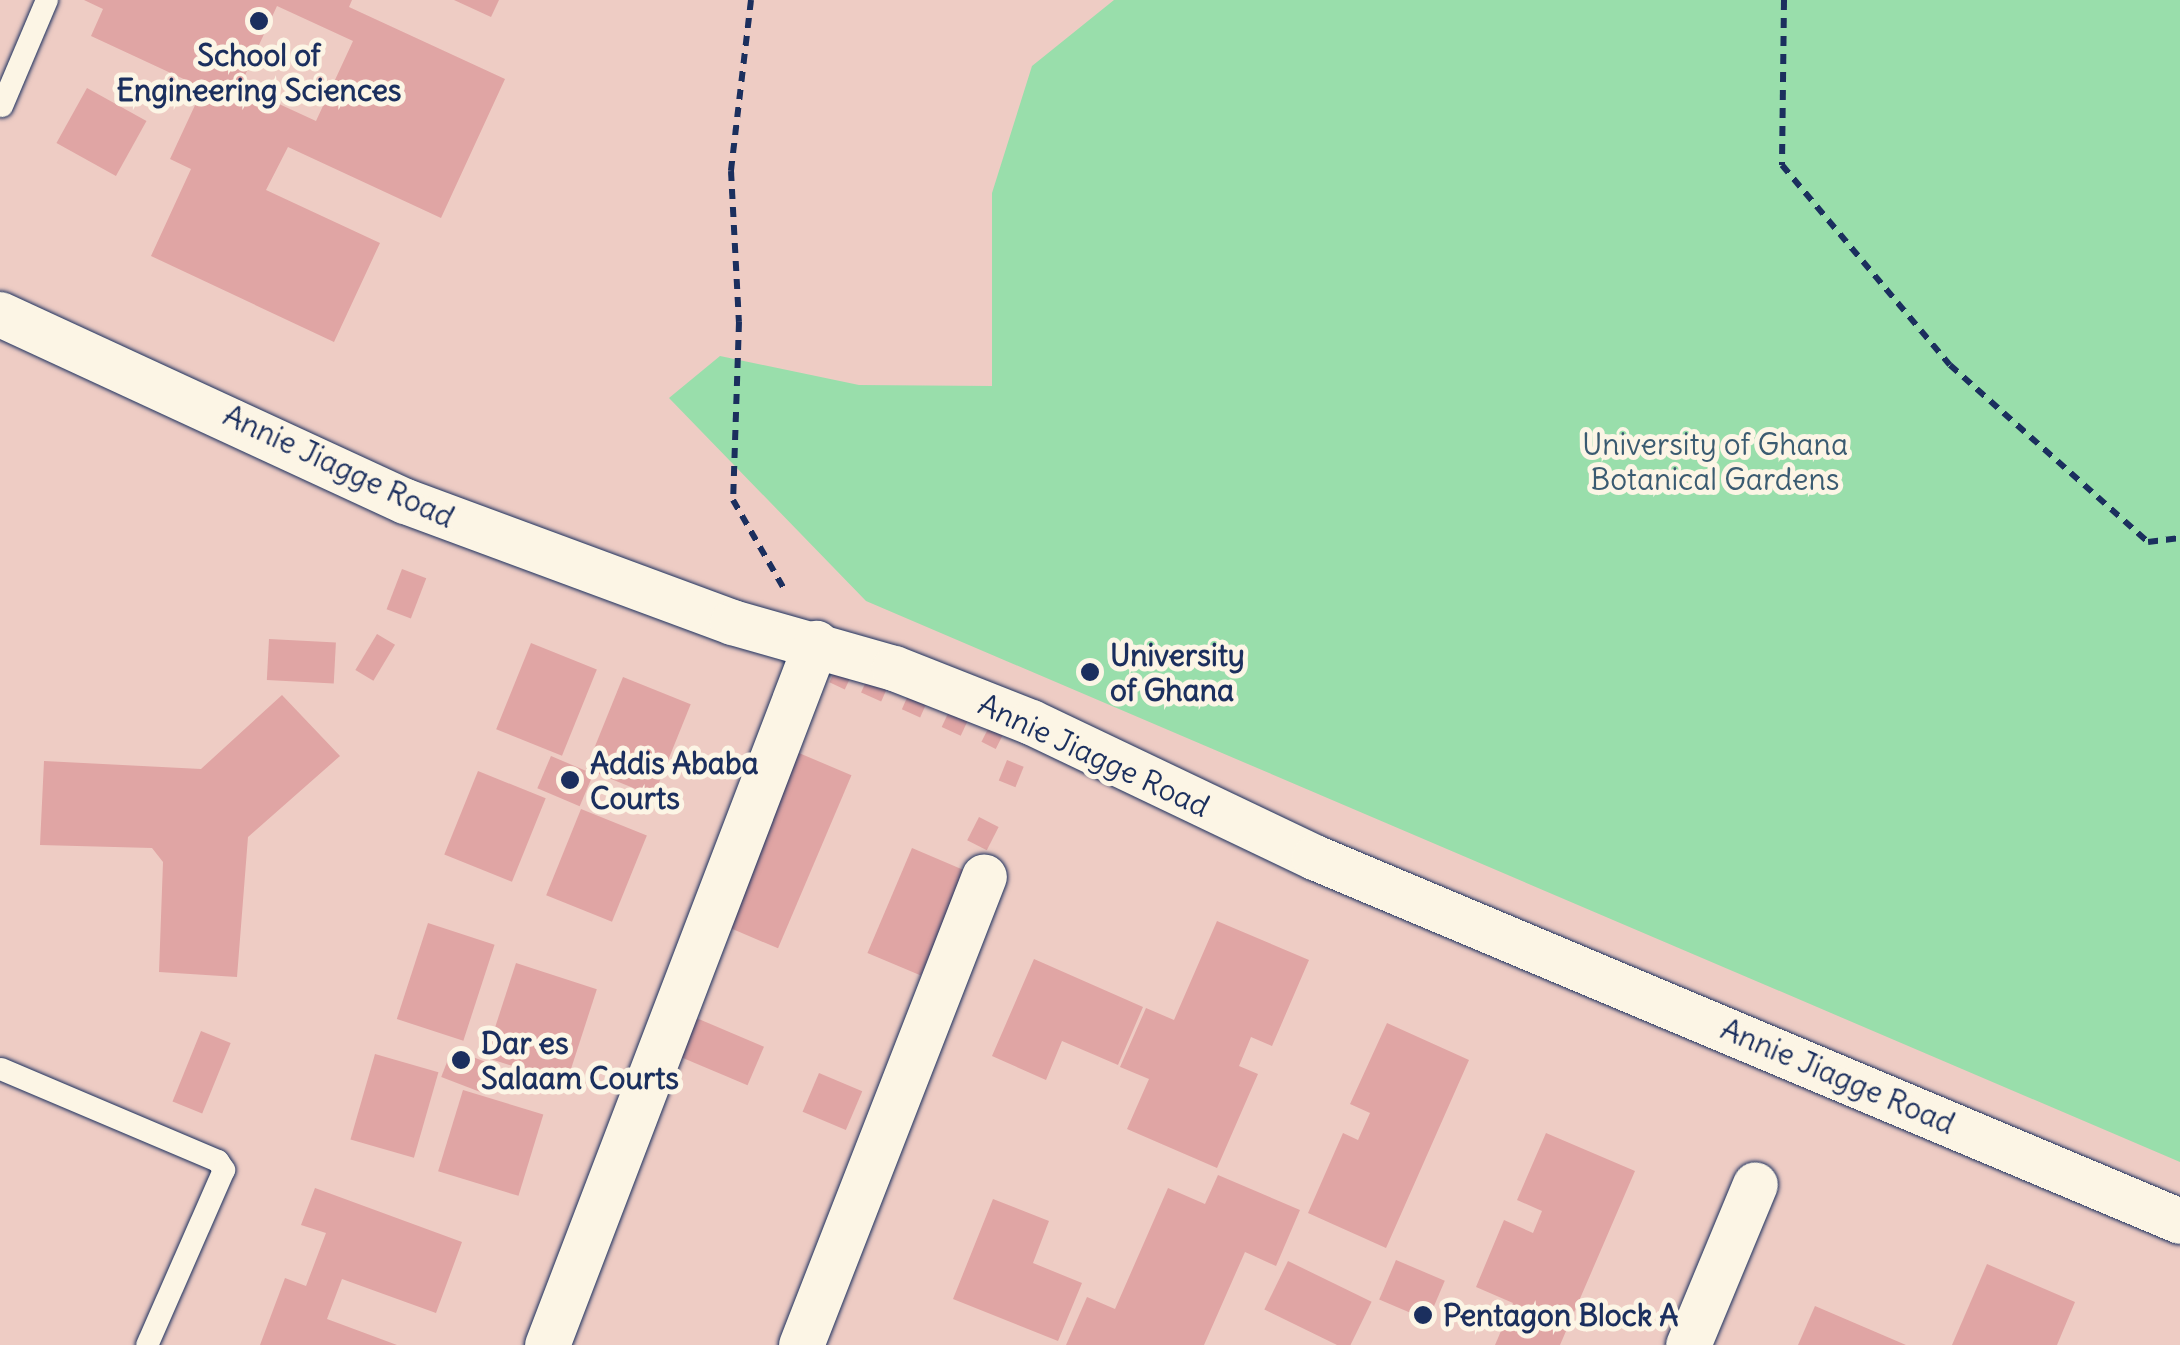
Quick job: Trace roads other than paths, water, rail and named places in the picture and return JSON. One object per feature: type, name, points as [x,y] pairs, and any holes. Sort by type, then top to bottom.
[{"type":"street","name":"Annie Jiagge Road","points":[[0,314],[405,500],[732,622],[816,643],[1030,722],[1314,858],[2180,1221]]},
{"type":"street","points":[[547,1345],[816,643]]},
{"type":"street","points":[[801,1345],[984,876]]},
{"type":"street","points":[[1688,1345],[1755,1184]]},
{"type":"lane","points":[[2,106],[46,0]]},
{"type":"lane","points":[[1,1068],[218,1161],[224,1170],[197,1245],[147,1345]]},
{"type":"place","name":"School of Engineering Sciences","points":[[259,21]]},
{"type":"place","name":"University of Ghana","points":[[1090,672]]},
{"type":"place","name":"Addis Ababa Courts","points":[[570,780]]},
{"type":"place","name":"Dar es Salaam Courts","points":[[461,1060]]},
{"type":"place","name":"Pentagon Block A","points":[[1423,1315]]},
{"type":"park label","name":"University of Ghana Botanical Gardens","points":[[1715,461]]}]
